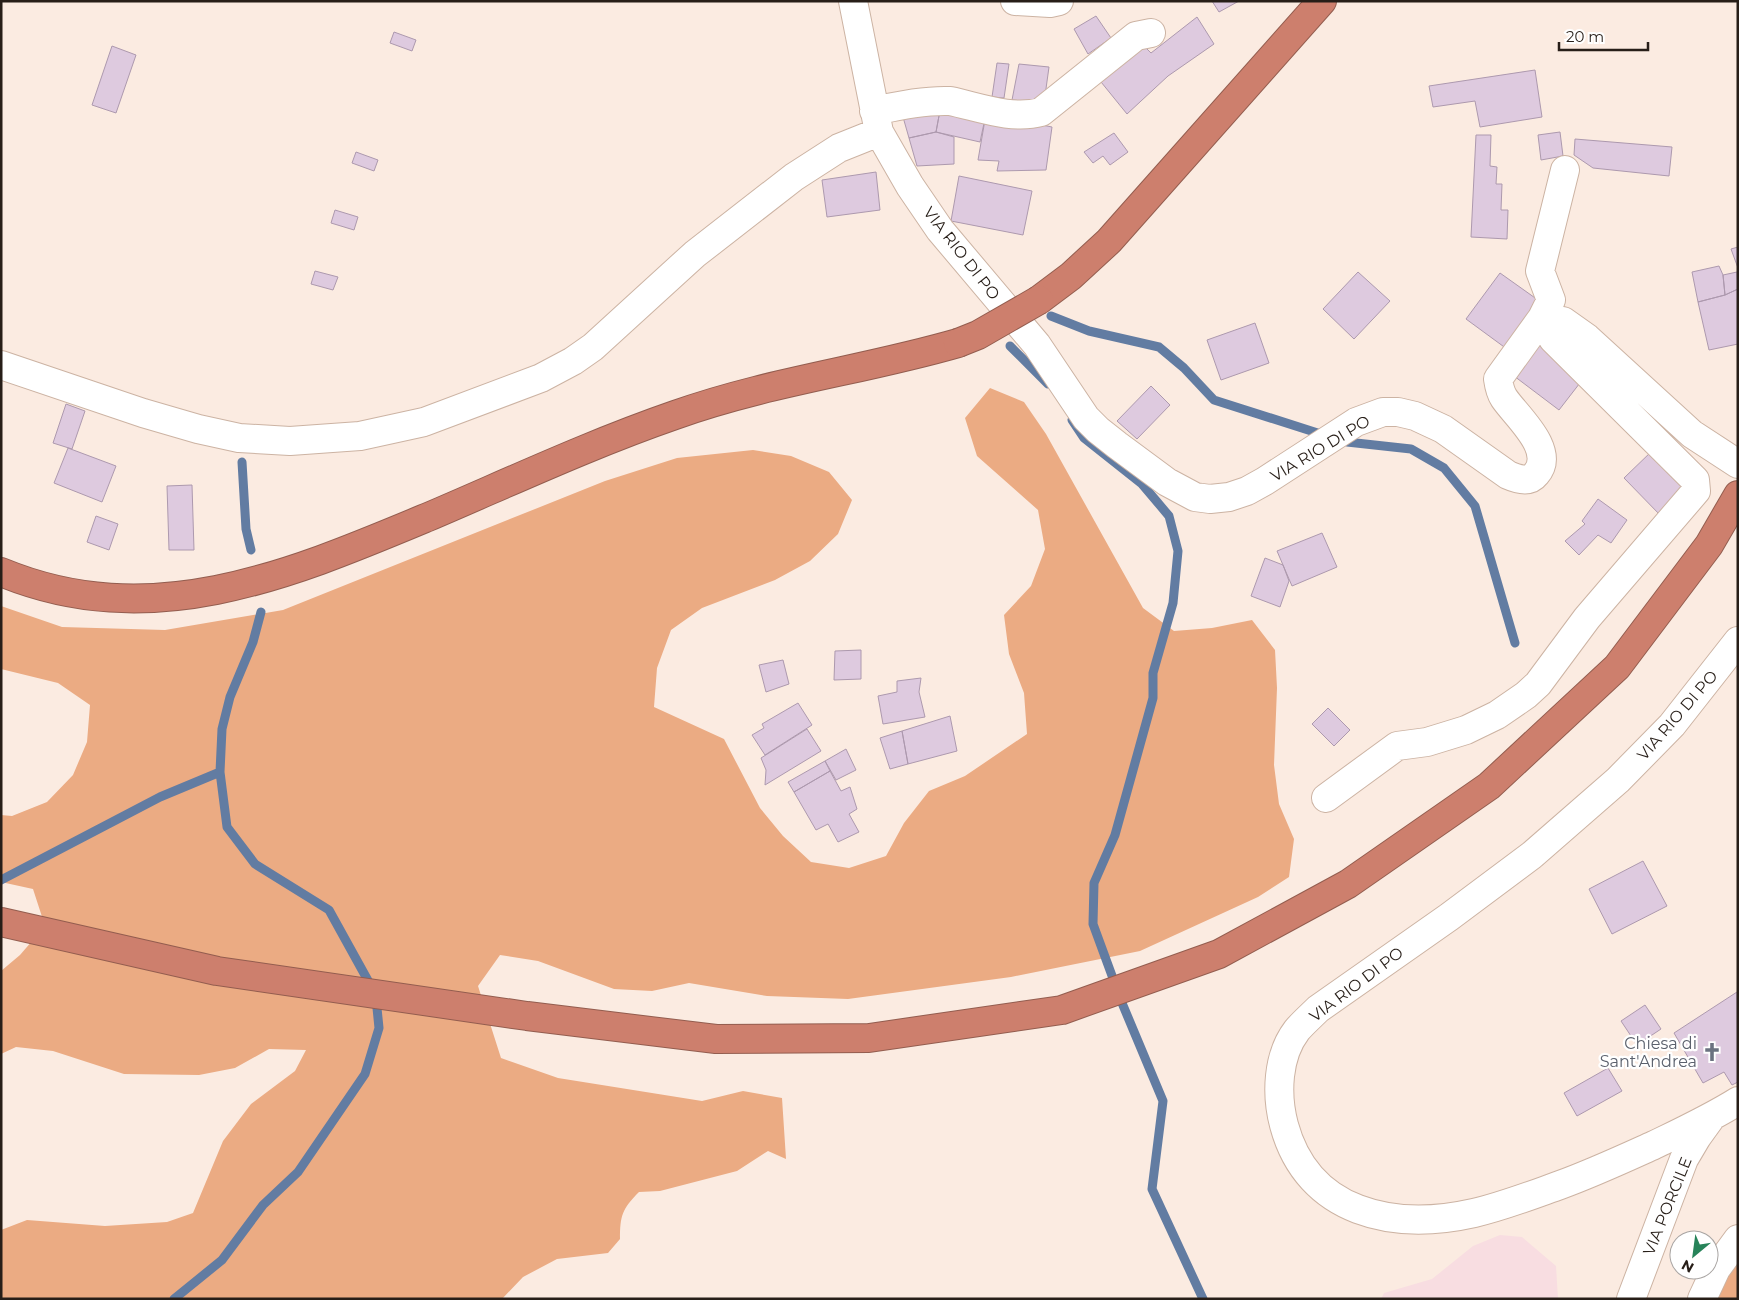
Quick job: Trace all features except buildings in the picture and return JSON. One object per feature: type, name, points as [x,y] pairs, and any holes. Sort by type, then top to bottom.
[{"type":"highway","points":[[1,572],[52,590],[99,597],[146,600],[204,593],[252,582],[299,568],[371,540],[622,434],[675,415],[732,398],[921,354],[958,343],[995,326],[1038,300],[1071,276],[1109,240],[1322,1]]},
{"type":"highway","points":[[1,922],[217,971],[527,1016],[716,1039],[869,1038],[1062,1010],[1219,954],[1348,884],[1489,786],[1617,666],[1709,545],[1738,494]]},
{"type":"street","name":"VIA RIO DI PO","points":[[853,1],[876,122],[910,186],[940,230],[1037,345],[1086,418],[1098,430],[1160,477],[1195,497],[1219,498],[1246,491],[1266,481],[1356,422],[1382,412],[1398,412],[1429,422],[1443,429],[1508,475],[1516,479],[1530,479],[1535,476],[1541,466],[1541,454],[1538,444],[1534,434],[1503,397],[1498,379],[1542,318]]},
{"type":"street","points":[[1015,1],[1050,3],[1059,1]]},
{"type":"street","points":[[1,365],[143,413],[198,429],[239,438],[290,441],[360,436],[424,422],[541,378],[573,361],[593,347],[695,254],[794,178],[902,105],[941,100],[1016,115],[1041,112],[1136,36],[1151,33]]},
{"type":"street","points":[[1542,318],[1551,300],[1540,271],[1565,170]]},
{"type":"street","points":[[1542,318],[1563,321],[1587,338],[1692,434],[1733,462]]},
{"type":"street","points":[[1326,798],[1397,746],[1428,742],[1466,730],[1497,715],[1526,695],[1538,684],[1587,618],[1696,491],[1695,480],[1553,339],[1542,318]]},
{"type":"street","name":"VIA RIO DI PO","points":[[1711,1118],[1596,1172],[1504,1205],[1448,1218],[1405,1220],[1367,1214],[1355,1209],[1341,1202],[1315,1182],[1298,1157],[1286,1130],[1282,1115],[1280,1084],[1282,1064],[1289,1043],[1296,1031],[1307,1019],[1318,1009],[1449,917],[1532,855],[1604,792],[1672,725],[1738,642]]},
{"type":"street","points":[[1711,1118],[1738,1101]]},
{"type":"street","name":"VIA PORCILE","points":[[1631,1299],[1684,1158],[1697,1136],[1711,1118]]},
{"type":"street","points":[[1702,1299],[1716,1269],[1738,1239]]},
{"type":"shaded area","points":[[990,388],[1024,402],[1046,434],[1143,608],[1174,631],[1212,628],[1252,620],[1275,650],[1277,688],[1274,765],[1279,804],[1294,839],[1289,877],[1258,897],[1140,951],[1011,977],[848,999],[767,996],[689,983],[652,991],[614,989],[538,961],[500,955],[478,986],[501,1058],[558,1078],[702,1101],[743,1091],[782,1098],[786,1159],[768,1151],[737,1171],[660,1191],[639,1192],[623,1213],[620,1239],[608,1253],[557,1259],[523,1277],[502,1299],[1,1299],[1,1230],[27,1220],[105,1226],[167,1222],[193,1213],[223,1141],[251,1104],[295,1071],[306,1050],[269,1049],[235,1068],[199,1075],[124,1074],[53,1051],[16,1047],[1,1054],[1,971],[20,955],[45,926],[33,889],[1,882],[1,815],[12,816],[47,802],[73,775],[87,742],[90,705],[58,683],[1,669],[1,606],[62,627],[165,630],[283,610],[605,481],[677,458],[753,450],[791,456],[829,472],[852,500],[838,534],[810,561],[775,580],[702,608],[671,630],[657,668],[654,707],[724,739],[760,808],[783,836],[811,862],[849,868],[886,856],[904,823],[929,791],[965,776],[1027,734],[1024,693],[1009,654],[1004,615],[1031,586],[1045,549],[1038,510],[977,456],[965,418]]},
{"type":"shaded area","points":[[1500,1235],[1522,1237],[1556,1266],[1558,1299],[1381,1299],[1384,1293],[1432,1279],[1473,1246]]},
{"type":"shaded area","points":[[1738,1258],[1738,1299],[1715,1299]]},
{"type":"waterway","points":[[1051,316],[1089,331],[1159,347],[1184,368],[1214,400],[1327,436]]},
{"type":"waterway","points":[[1010,346],[1048,384]]},
{"type":"waterway","points":[[1072,420],[1084,438],[1142,484],[1169,516],[1178,551],[1173,603],[1153,673],[1153,698],[1115,835],[1094,883],[1093,924],[1122,1003],[1163,1101],[1152,1189],[1203,1299]]},
{"type":"waterway","points":[[1339,440],[1411,449],[1444,468],[1475,506],[1515,643]]},
{"type":"waterway","points":[[242,462],[246,529],[251,550]]},
{"type":"waterway","points":[[174,1299],[222,1260],[263,1205],[298,1172],[365,1074],[379,1028],[376,998],[371,986],[329,910],[255,864],[227,827],[220,772],[222,729],[230,697],[253,642],[261,612]]},
{"type":"waterway","points":[[1,880],[160,797],[220,772]]},
{"type":"place","name":"Chiesa di Sant'Andrea","points":[[1712,1052]]}]
